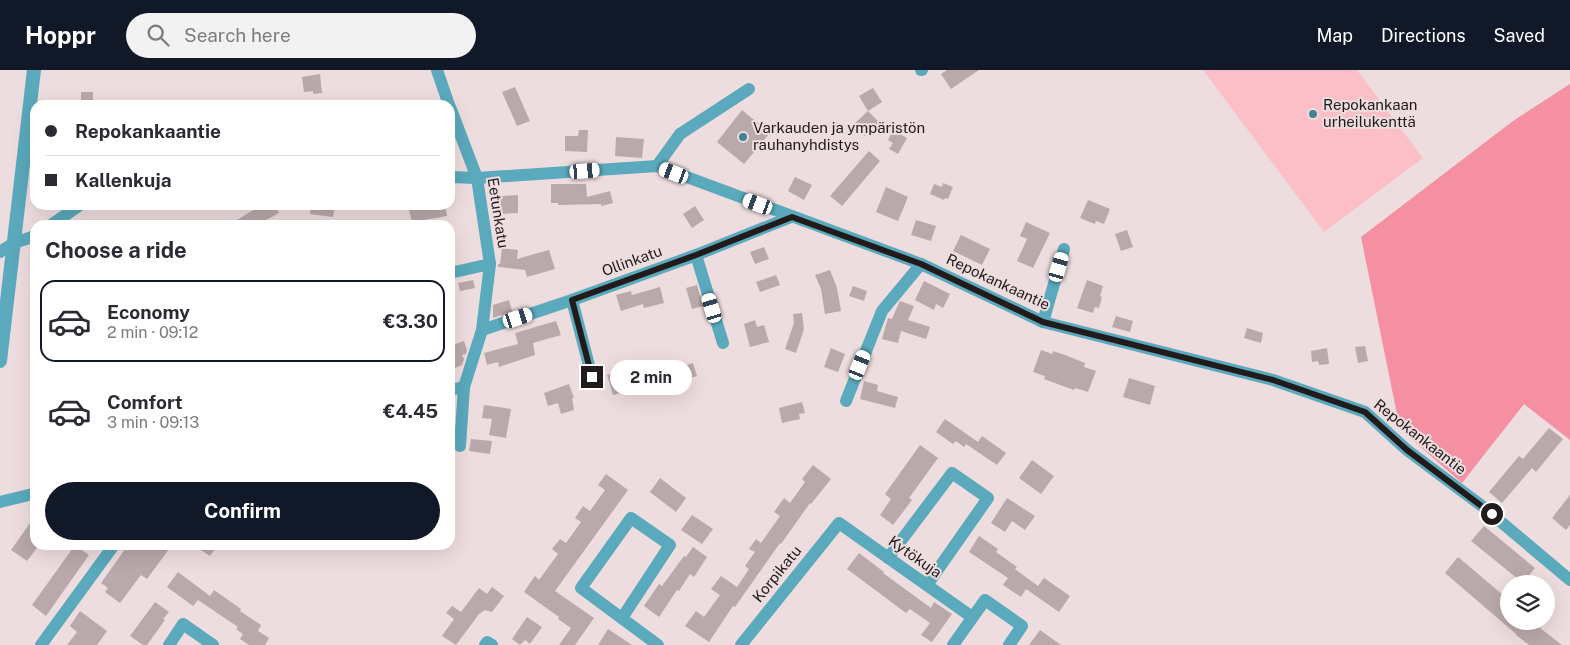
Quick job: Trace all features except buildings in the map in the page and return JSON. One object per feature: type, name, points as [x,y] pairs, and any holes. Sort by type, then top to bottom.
[{"type":"street","points":[[31,100],[34,70]]},
{"type":"street","name":"Eetunkatu","points":[[437,70],[448,100]]},
{"type":"street","points":[[657,166],[680,134],[749,89]]},
{"type":"street","points":[[0,361],[30,105]]},
{"type":"street","name":"Eetunkatu","points":[[455,119],[477,178],[490,264],[482,330],[464,387],[460,446]]},
{"type":"street","name":"Repokankaantie","points":[[455,177],[477,178],[657,166],[921,264],[1043,322],[1273,380],[1365,412],[1407,450],[1482,506],[1570,580]]},
{"type":"street","points":[[58,220],[73,210]]},
{"type":"street","name":"Ollinkatu","points":[[482,330],[696,255],[792,217]]},
{"type":"street","points":[[0,252],[30,238]]},
{"type":"street","points":[[1043,322],[1064,249]]},
{"type":"street","points":[[696,255],[723,344]]},
{"type":"street","points":[[455,272],[490,264]]},
{"type":"street","points":[[846,401],[882,311],[921,264]]},
{"type":"street","points":[[572,300],[592,377]]},
{"type":"street","points":[[455,389],[464,387]]},
{"type":"street","points":[[888,558],[952,473],[974,488],[988,498],[926,585]]},
{"type":"street","points":[[0,502],[30,495]]},
{"type":"street","points":[[622,618],[670,545],[631,518],[582,588],[622,618],[658,645]]},
{"type":"street","name":"Kytökuja","points":[[839,523],[972,617]]},
{"type":"street","name":"Korpikatu","points":[[741,645],[839,523]]},
{"type":"street","points":[[41,645],[110,550]]},
{"type":"street","points":[[953,645],[985,600],[1022,626],[1009,645]]},
{"type":"street","points":[[169,645],[183,624],[213,645]]},
{"type":"street","points":[[485,645],[488,642],[492,645]]},
{"type":"shaded area","name":"Repokankaan urheilukenttä","points":[[1203,70],[1357,70],[1423,158],[1324,232]]},
{"type":"shaded area","points":[[1570,84],[1570,440],[1524,404],[1462,483],[1400,429],[1361,237],[1513,121]]},
{"type":"place","name":"Repokankaan urheilukenttä","points":[[1313,114]]},
{"type":"place","name":"Varkauden ja ympäristön rauhanyhdistys","points":[[743,137]]},
{"type":"route","points":[[592,377],[572,300],[696,255],[792,217],[921,264],[1043,322],[1273,380],[1365,412],[1407,450],[1492,514]]}]
